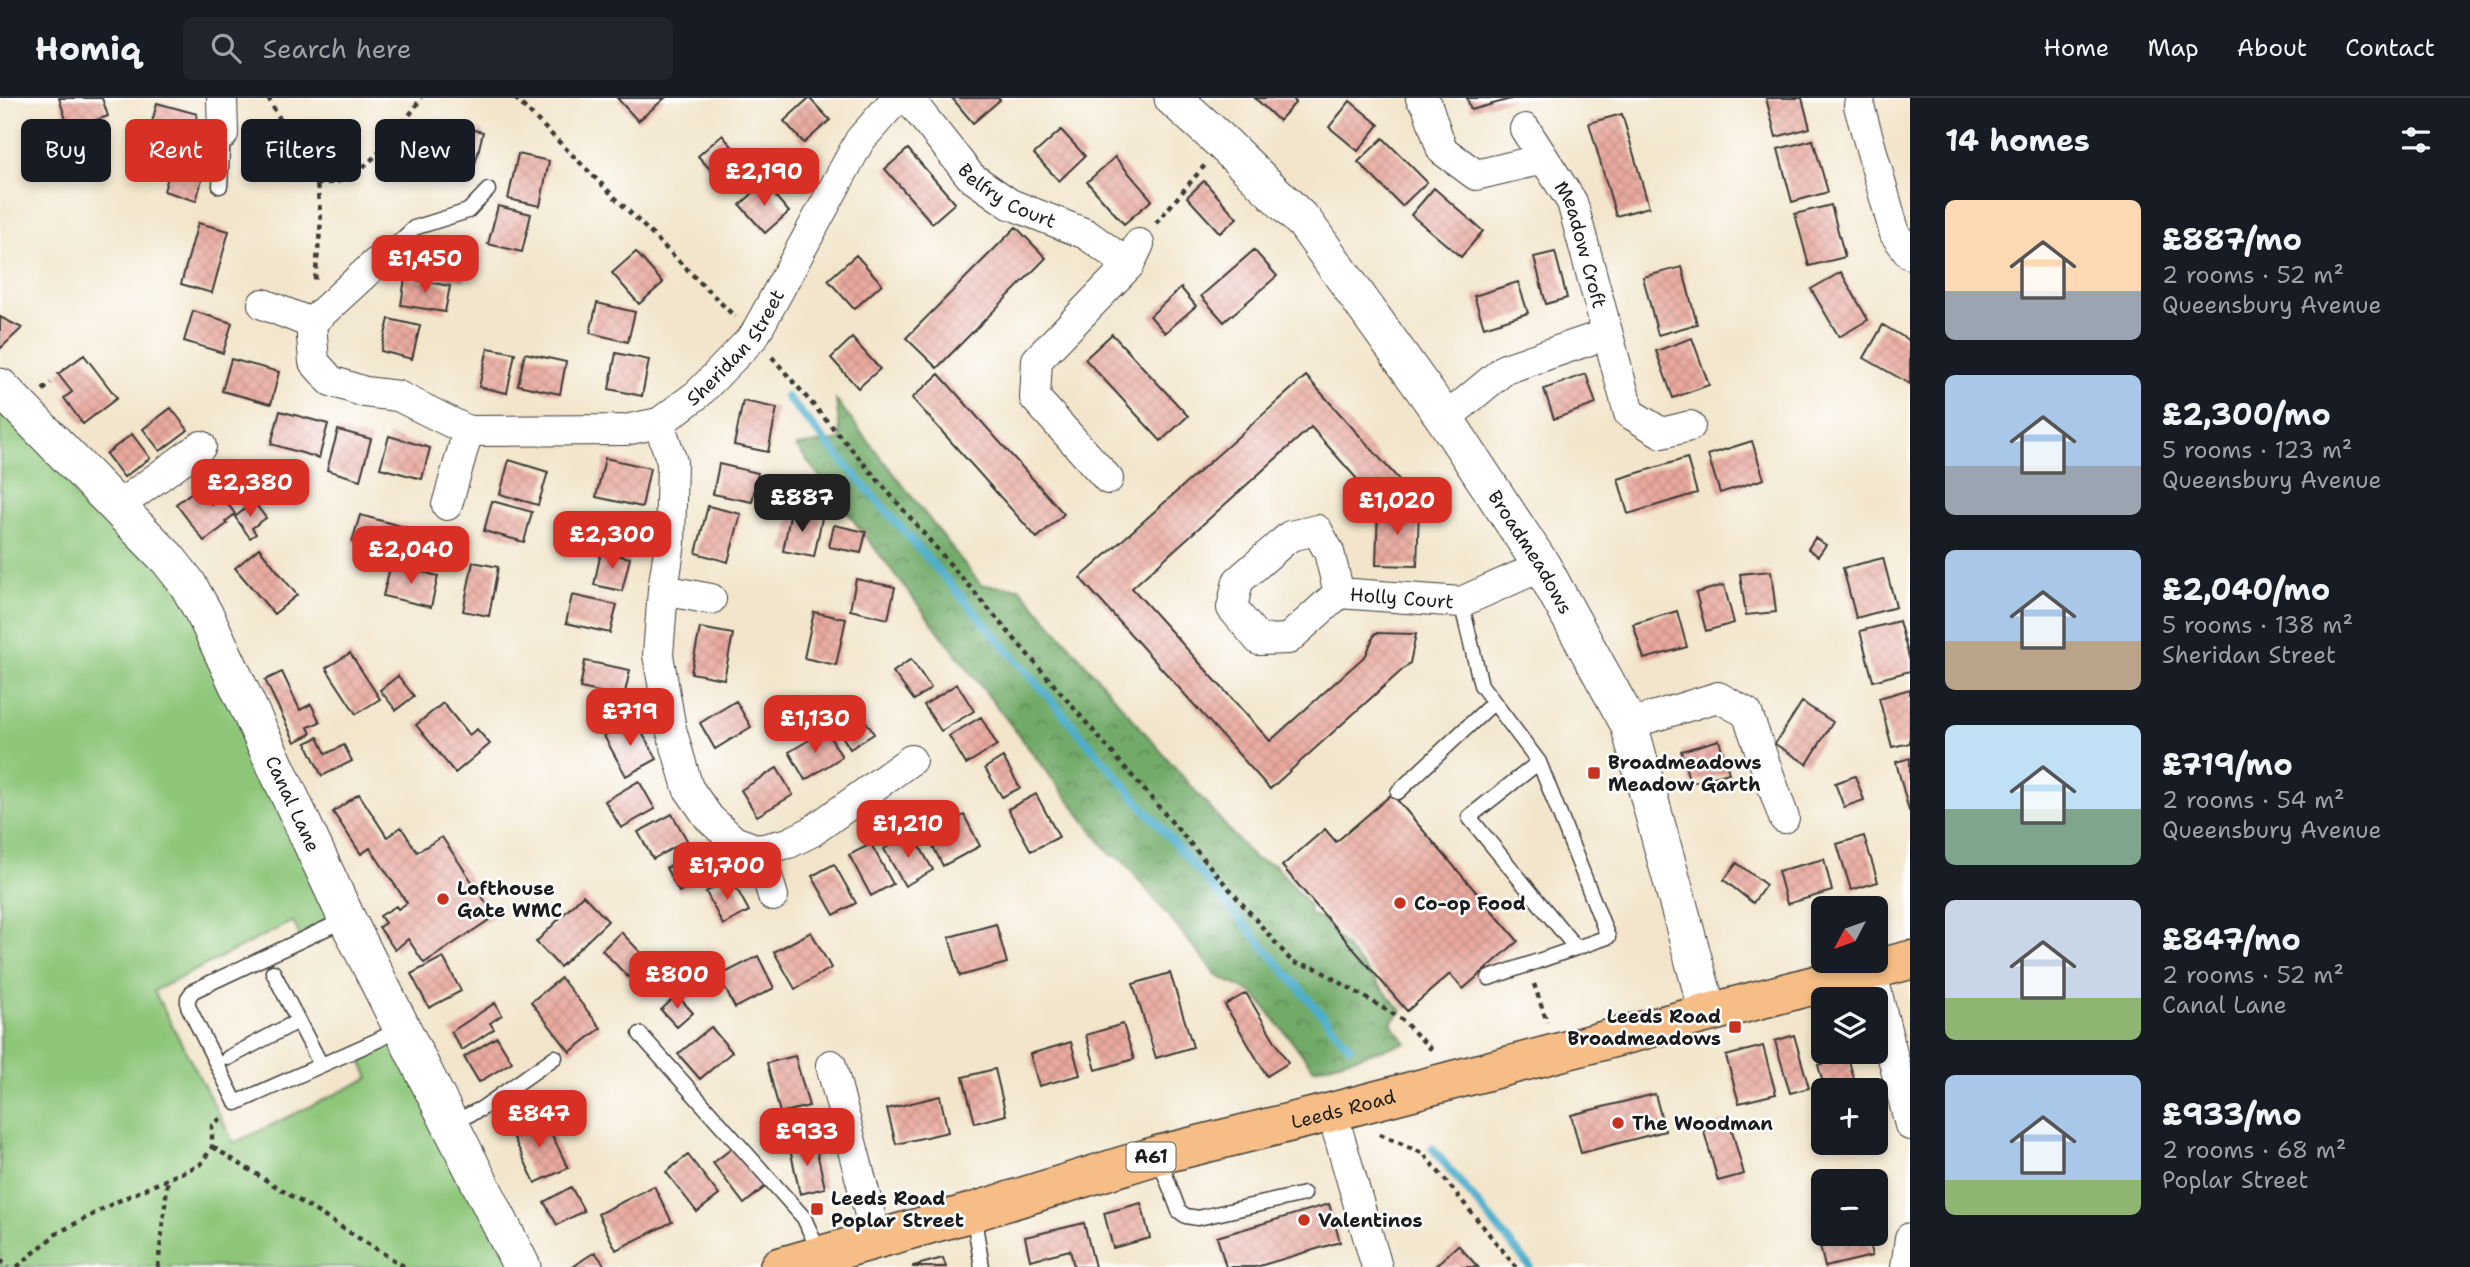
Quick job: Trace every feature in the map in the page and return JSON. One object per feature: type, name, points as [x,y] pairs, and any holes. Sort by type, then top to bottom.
[{"type":"main road","name":"Leeds Road","points":[[1888,966],[1910,960]]},
{"type":"main road","name":"Leeds Road","points":[[779,1267],[822,1261],[876,1238],[973,1212],[1158,1155],[1860,973]]},
{"type":"street","points":[[222,98],[223,119]]},
{"type":"street","name":"Sheridan Street","points":[[311,323],[314,362],[331,381],[365,392],[398,396],[468,431],[625,430],[659,423],[698,394],[754,336],[860,140],[897,98]]},
{"type":"street","name":"Belfry Court","points":[[908,98],[971,177],[1010,204],[1134,254]]},
{"type":"street","name":"Broadmeadows","points":[[1173,98],[1305,223],[1445,419],[1542,566],[1629,724],[1708,1013]]},
{"type":"street","name":"Meadow Croft","points":[[1422,98],[1427,105],[1442,150],[1476,175],[1543,159]]},
{"type":"street","points":[[1860,98],[1859,106],[1895,234],[1910,254]]},
{"type":"street","name":"Meadow Croft","points":[[1525,129],[1572,202],[1629,413],[1662,433],[1690,426]]},
{"type":"street","points":[[1108,479],[1035,398],[1037,360],[1134,254]]},
{"type":"street","points":[[263,304],[311,323],[376,263]]},
{"type":"street","name":"Meadow Croft","points":[[1445,419],[1505,369],[1607,334]]},
{"type":"street","name":"Canal Lane","points":[[0,387],[168,559],[187,583],[207,619],[346,918],[403,1026],[522,1267]]},
{"type":"street","points":[[659,423],[672,462],[670,543],[658,655],[671,729],[688,788],[709,818],[734,841],[760,850],[789,843],[811,832],[911,760]]},
{"type":"street","points":[[447,505],[468,431]]},
{"type":"street","points":[[117,507],[201,446]]},
{"type":"street","name":"Holly Court","points":[[1339,593],[1461,602],[1542,566]]},
{"type":"street","points":[[663,590],[711,599]]},
{"type":"street","points":[[1629,724],[1718,697],[1747,713],[1784,818]]},
{"type":"street","points":[[760,850],[773,896]]},
{"type":"street","points":[[1872,973],[1910,1125]]},
{"type":"street","points":[[831,1065],[876,1238]]},
{"type":"street","points":[[1332,1112],[1377,1267]]},
{"type":"street","points":[[1906,1267],[1910,1238]]},
{"type":"lane","points":[[220,182],[220,186]]},
{"type":"lane","points":[[376,263],[414,228],[468,211],[488,190]]},
{"type":"lane","points":[[1461,602],[1481,685],[1539,762],[1608,937],[1489,978]]},
{"type":"lane","points":[[1398,792],[1494,702]]},
{"type":"lane","points":[[1539,762],[1469,817],[1576,948]]},
{"type":"lane","points":[[346,918],[193,991],[188,998],[188,1006],[236,1103],[403,1026]]},
{"type":"lane","points":[[273,972],[321,1065]]},
{"type":"lane","points":[[228,1058],[298,1021]]},
{"type":"lane","points":[[640,1034],[804,1218],[822,1261]]},
{"type":"lane","points":[[451,1124],[481,1109],[555,1057]]},
{"type":"lane","points":[[1158,1155],[1179,1211],[1186,1216],[1198,1218],[1304,1194]]},
{"type":"lane","points":[[973,1212],[982,1267]]},
{"type":"path","points":[[268,98],[317,184],[321,220],[311,323]]},
{"type":"path","points":[[317,184],[342,180],[371,159],[402,128],[421,98]]},
{"type":"path","points":[[515,98],[754,336],[1293,963],[1314,967],[1400,1018],[1459,1078]]},
{"type":"path","points":[[1134,254],[1223,143]]},
{"type":"path","points":[[1527,964],[1558,1052]]},
{"type":"path","points":[[17,1267],[56,1234],[114,1203],[201,1164],[212,1147],[212,1126],[236,1103]]},
{"type":"path","points":[[212,1147],[405,1267]]},
{"type":"path","points":[[1424,1154],[1516,1267]]},
{"type":"path","points":[[158,1267],[168,1178]]},
{"type":"path","points":[[0,1260],[8,1267]]},
{"type":"green space","points":[[0,387],[168,559],[346,917],[301,939],[293,921],[154,991],[234,1143],[369,1078],[357,1052],[403,1026],[522,1267],[0,1267]]},
{"type":"green space","points":[[836,400],[981,585],[1020,588],[1254,859],[1275,865],[1309,905],[1309,913],[1322,920],[1402,1011],[1391,1023],[1406,1043],[1314,1069],[1254,994],[1217,976],[1121,858],[1111,855],[796,446],[841,440]]},
{"type":"building","points":[[59,98],[102,98],[108,116],[99,119],[66,119]]},
{"type":"building","points":[[617,98],[665,98],[638,121]]},
{"type":"building","points":[[809,98],[830,120],[804,143],[784,121]]},
{"type":"building","points":[[952,98],[998,98],[1000,100],[973,123]]},
{"type":"building","points":[[1255,98],[1292,98],[1296,102],[1279,121]]},
{"type":"building","points":[[1467,98],[1511,98],[1511,99],[1471,110]]},
{"type":"building","points":[[1766,98],[1802,98],[1810,128],[1776,137]]},
{"type":"building","points":[[1350,101],[1379,125],[1358,151],[1329,127]]},
{"type":"building","points":[[157,103],[197,114],[196,119],[153,119]]},
{"type":"building","points":[[1622,114],[1649,207],[1616,216],[1589,123]]},
{"type":"building","points":[[475,130],[483,132],[475,165]]},
{"type":"building","points":[[1061,130],[1085,156],[1059,181],[1034,154]]},
{"type":"building","points":[[722,135],[750,167],[727,188],[698,156]]},
{"type":"building","points":[[1383,138],[1427,182],[1402,206],[1358,162]]},
{"type":"building","points":[[1813,140],[1828,192],[1792,202],[1778,149]]},
{"type":"building","points":[[908,149],[955,203],[932,223],[885,169]]},
{"type":"building","points":[[518,154],[549,161],[540,206],[508,199]]},
{"type":"building","points":[[1115,157],[1152,200],[1124,224],[1087,182]]},
{"type":"building","points":[[1204,181],[1237,218],[1220,233],[1187,197]]},
{"type":"building","points":[[167,182],[201,182],[196,201],[164,191]]},
{"type":"building","points":[[764,183],[789,212],[765,233],[740,205]]},
{"type":"building","points":[[1434,188],[1483,231],[1461,257],[1411,215]]},
{"type":"building","points":[[1831,205],[1845,257],[1809,266],[1795,214]]},
{"type":"building","points":[[498,206],[531,214],[522,252],[488,244]]},
{"type":"building","points":[[198,223],[229,231],[212,293],[181,284]]},
{"type":"building","points":[[1016,227],[1046,258],[937,368],[906,338]]},
{"type":"building","points":[[432,240],[471,247],[465,281],[426,274]]},
{"type":"building","points":[[1254,250],[1277,276],[1224,322],[1201,296]]},
{"type":"building","points":[[636,252],[663,283],[639,304],[612,273]]},
{"type":"building","points":[[1555,252],[1567,298],[1546,304],[1534,257]]},
{"type":"building","points":[[856,255],[882,284],[854,309],[828,280]]},
{"type":"building","points":[[1682,267],[1697,324],[1658,335],[1643,277]]},
{"type":"building","points":[[1841,272],[1868,320],[1839,337],[1811,289]]},
{"type":"building","points":[[405,278],[450,286],[445,312],[401,305]]},
{"type":"building","points":[[1518,282],[1528,313],[1484,327],[1474,296]]},
{"type":"building","points":[[1181,288],[1196,306],[1165,333],[1150,316]]},
{"type":"building","points":[[597,303],[635,312],[628,342],[590,333]]},
{"type":"building","points":[[193,311],[232,323],[223,353],[184,341]]},
{"type":"building","points":[[0,317],[22,328],[0,349]]},
{"type":"building","points":[[389,319],[420,326],[412,359],[381,351]]},
{"type":"building","points":[[1883,325],[1910,341],[1910,384],[1864,358]]},
{"type":"building","points":[[1112,334],[1188,416],[1161,441],[1085,359]]},
{"type":"building","points":[[852,338],[880,369],[858,388],[831,358]]},
{"type":"building","points":[[1692,338],[1709,385],[1673,398],[1656,351]]},
{"type":"building","points":[[488,348],[515,353],[507,393],[479,387]]},
{"type":"building","points":[[525,353],[566,362],[560,394],[518,385]]},
{"type":"building","points":[[616,353],[649,360],[642,396],[609,389]]},
{"type":"building","points":[[84,355],[117,398],[83,424],[64,398],[72,392],[58,374]]},
{"type":"building","points":[[231,359],[279,372],[271,404],[222,391]]},
{"type":"building","points":[[939,374],[1064,514],[1037,538],[912,398]]},
{"type":"building","points":[[1586,374],[1596,404],[1554,419],[1544,389]]},
{"type":"building","points":[[1306,376],[1402,483],[1379,504],[1311,427],[1132,588],[1270,741],[1366,655],[1375,633],[1416,634],[1410,663],[1270,789],[1080,578]]},
{"type":"building","points":[[743,401],[777,408],[768,452],[734,445]]},
{"type":"building","points":[[171,408],[188,430],[160,451],[143,429]]},
{"type":"building","points":[[280,411],[328,424],[319,458],[271,444]]},
{"type":"building","points":[[338,430],[371,439],[360,480],[327,470]]},
{"type":"building","points":[[132,434],[150,458],[124,477],[106,454]]},
{"type":"building","points":[[389,436],[430,448],[422,479],[380,468]]},
{"type":"building","points":[[1752,441],[1764,479],[1720,493],[1708,455]]},
{"type":"building","points":[[605,458],[650,468],[642,507],[596,497]]},
{"type":"building","points":[[1687,458],[1697,493],[1628,514],[1618,479]]},
{"type":"building","points":[[509,460],[548,472],[538,505],[500,494]]},
{"type":"building","points":[[719,464],[758,473],[752,502],[713,494]]},
{"type":"building","points":[[199,487],[212,505],[223,497],[235,514],[225,522],[227,524],[204,541],[176,504]]},
{"type":"building","points":[[492,501],[532,512],[524,542],[484,531]]},
{"type":"building","points":[[254,502],[266,518],[252,528],[256,534],[250,538],[235,517]]},
{"type":"building","points":[[708,506],[741,514],[728,562],[696,553]]},
{"type":"building","points":[[1378,507],[1419,509],[1417,566],[1376,565]]},
{"type":"building","points":[[791,511],[822,518],[814,557],[783,551]]},
{"type":"building","points":[[360,515],[408,528],[401,555],[352,542]]},
{"type":"building","points":[[834,525],[866,532],[861,553],[829,547]]},
{"type":"building","points":[[1815,538],[1826,545],[1818,556],[1808,549]]},
{"type":"building","points":[[259,548],[297,595],[274,614],[235,568]]},
{"type":"building","points":[[601,552],[630,558],[622,591],[594,585]]},
{"type":"building","points":[[1883,558],[1896,607],[1856,618],[1843,568]]},
{"type":"building","points":[[473,562],[498,567],[489,616],[463,611]]},
{"type":"building","points":[[391,564],[438,576],[431,607],[383,596]]},
{"type":"building","points":[[1771,571],[1776,612],[1746,615],[1740,574]]},
{"type":"building","points":[[856,579],[895,587],[888,619],[850,610]]},
{"type":"building","points":[[1724,585],[1734,623],[1706,631],[1696,593]]},
{"type":"building","points":[[572,595],[617,605],[610,633],[566,623]]},
{"type":"building","points":[[1677,611],[1687,647],[1644,659],[1633,624]]},
{"type":"building","points":[[814,612],[846,619],[836,665],[804,658]]},
{"type":"building","points":[[1899,621],[1910,661],[1910,671],[1873,681],[1860,631]]},
{"type":"building","points":[[700,628],[733,634],[724,679],[691,673]]},
{"type":"building","points":[[350,653],[380,699],[356,714],[326,668]]},
{"type":"building","points":[[911,659],[931,688],[914,700],[893,672]]},
{"type":"building","points":[[585,661],[630,670],[624,697],[580,688]]},
{"type":"building","points":[[282,672],[300,710],[311,704],[320,722],[308,727],[311,734],[295,742],[265,680]]},
{"type":"building","points":[[398,676],[414,696],[396,710],[380,690]]},
{"type":"building","points":[[957,684],[974,711],[941,731],[924,705]]},
{"type":"building","points":[[1910,689],[1910,743],[1892,747],[1879,698]]},
{"type":"building","points":[[736,701],[751,727],[715,749],[700,723]]},
{"type":"building","points":[[853,701],[874,734],[850,749],[830,716]]},
{"type":"building","points":[[1802,702],[1833,722],[1807,764],[1775,744]]},
{"type":"building","points":[[443,703],[469,735],[477,729],[490,744],[455,773],[416,725]]},
{"type":"building","points":[[981,717],[997,745],[966,764],[949,736]]},
{"type":"building","points":[[634,719],[657,759],[626,776],[604,736]]},
{"type":"building","points":[[826,730],[842,757],[805,780],[789,752]]},
{"type":"building","points":[[318,737],[326,754],[344,745],[352,761],[322,776],[306,743]]},
{"type":"building","points":[[1719,740],[1729,773],[1690,783],[1681,751]]},
{"type":"building","points":[[1003,757],[1020,788],[1002,797],[985,768]]},
{"type":"building","points":[[1910,758],[1910,811],[1909,811],[1896,762]]},
{"type":"building","points":[[777,768],[793,795],[757,816],[741,790]]},
{"type":"building","points":[[1855,776],[1864,800],[1844,807],[1835,783]]},
{"type":"building","points":[[639,781],[655,809],[621,828],[605,801]]},
{"type":"building","name":"Lofthouse Gate WMC","points":[[359,794],[387,837],[401,827],[417,852],[442,837],[495,916],[424,963],[408,939],[395,950],[379,927],[385,923],[380,916],[407,903],[370,848],[361,854],[333,812]]},
{"type":"building","points":[[1036,794],[1059,837],[1031,851],[1008,809]]},
{"type":"building","name":"Co-op Food","points":[[1392,794],[1518,941],[1463,989],[1450,974],[1407,1011],[1282,866],[1325,829],[1336,842]]},
{"type":"building","points":[[672,814],[687,840],[653,859],[638,832]]},
{"type":"building","points":[[964,815],[980,846],[943,866],[927,835]]},
{"type":"building","points":[[912,833],[933,870],[905,886],[884,849]]},
{"type":"building","points":[[1864,836],[1878,882],[1851,890],[1837,844]]},
{"type":"building","points":[[871,844],[893,884],[871,896],[849,855]]},
{"type":"building","points":[[705,848],[717,871],[679,892],[666,868]]},
{"type":"building","points":[[1824,859],[1832,891],[1787,904],[1778,871]]},
{"type":"building","points":[[1737,863],[1766,885],[1753,903],[1724,880]]},
{"type":"building","points":[[834,864],[856,903],[834,915],[812,876]]},
{"type":"building","points":[[731,878],[749,911],[723,925],[706,892]]},
{"type":"building","points":[[583,895],[608,921],[560,967],[536,942]]},
{"type":"building","points":[[996,924],[1007,963],[960,976],[949,937]]},
{"type":"building","points":[[621,932],[647,959],[628,977],[602,950]]},
{"type":"building","points":[[811,932],[831,968],[795,989],[774,952]]},
{"type":"building","points":[[758,956],[774,988],[735,1008],[719,976]]},
{"type":"building","points":[[443,957],[461,991],[429,1008],[411,974]]},
{"type":"building","points":[[1170,973],[1193,1047],[1156,1058],[1133,984]]},
{"type":"building","points":[[561,978],[601,1028],[570,1052],[531,1002]]},
{"type":"building","points":[[1246,993],[1288,1063],[1267,1076],[1225,1005]]},
{"type":"building","points":[[677,995],[693,1013],[677,1027],[661,1010]]},
{"type":"building","points":[[495,1003],[502,1015],[490,1023],[494,1029],[462,1050],[451,1032]]},
{"type":"building","points":[[1123,1024],[1134,1059],[1096,1070],[1086,1035]]},
{"type":"building","points":[[711,1027],[732,1052],[700,1079],[678,1054]]},
{"type":"building","points":[[1794,1035],[1809,1088],[1790,1093],[1775,1041]]},
{"type":"building","points":[[497,1037],[512,1062],[479,1082],[464,1057]]},
{"type":"building","points":[[1071,1042],[1080,1075],[1039,1086],[1030,1054]]},
{"type":"building","points":[[1763,1046],[1776,1094],[1739,1103],[1726,1056]]},
{"type":"building","points":[[795,1056],[809,1106],[780,1113],[767,1063]]},
{"type":"building","points":[[1850,1064],[1854,1078],[1822,1078],[1818,1065]]},
{"type":"building","points":[[995,1069],[1006,1115],[975,1123],[963,1077]]},
{"type":"building","name":"The Woodman","points":[[1655,1094],[1665,1131],[1581,1153],[1571,1115]]},
{"type":"building","points":[[940,1096],[948,1132],[896,1144],[887,1109]]},
{"type":"building","points":[[543,1116],[568,1168],[535,1183],[511,1132]]},
{"type":"building","points":[[1729,1120],[1744,1174],[1718,1181],[1703,1128]]},
{"type":"building","points":[[815,1143],[825,1188],[800,1194],[790,1149]]},
{"type":"building","points":[[735,1146],[766,1186],[744,1204],[713,1163]]},
{"type":"building","points":[[688,1155],[719,1195],[697,1212],[666,1172]]},
{"type":"building","points":[[654,1186],[672,1222],[616,1250],[598,1214]]},
{"type":"building","points":[[571,1187],[584,1211],[557,1225],[544,1202]]},
{"type":"building","points":[[1141,1203],[1150,1238],[1113,1248],[1104,1213]]},
{"type":"building","name":"Valentinos","points":[[1329,1204],[1340,1242],[1256,1267],[1226,1267],[1217,1237]]},
{"type":"building","points":[[1084,1223],[1095,1267],[1074,1267],[1070,1250],[1030,1260],[1025,1237]]},
{"type":"building","points":[[1458,1245],[1478,1267],[1434,1267]]},
{"type":"building","points":[[1820,1246],[1870,1246],[1872,1256],[1825,1267]]},
{"type":"building","points":[[595,1252],[606,1267],[573,1267],[584,1259]]},
{"type":"building","points":[[943,1258],[946,1267],[913,1267],[913,1266]]},
{"type":"waterway","points":[[786,396],[1350,1047]]},
{"type":"waterway","points":[[1432,1148],[1530,1267]]},
{"type":"place","name":"Broadmeadows Meadow Garth","points":[[1594,773]]},
{"type":"place","name":"Lofthouse Gate WMC","points":[[443,899]]},
{"type":"place","name":"Co-op Food","points":[[1400,903]]},
{"type":"place","name":"Leeds Road Broadmeadows","points":[[1735,1027]]},
{"type":"place","name":"The Woodman","points":[[1618,1123]]},
{"type":"place","name":"Leeds Road Poplar Street","points":[[817,1209]]},
{"type":"place","name":"Valentinos","points":[[1304,1220]]}]
